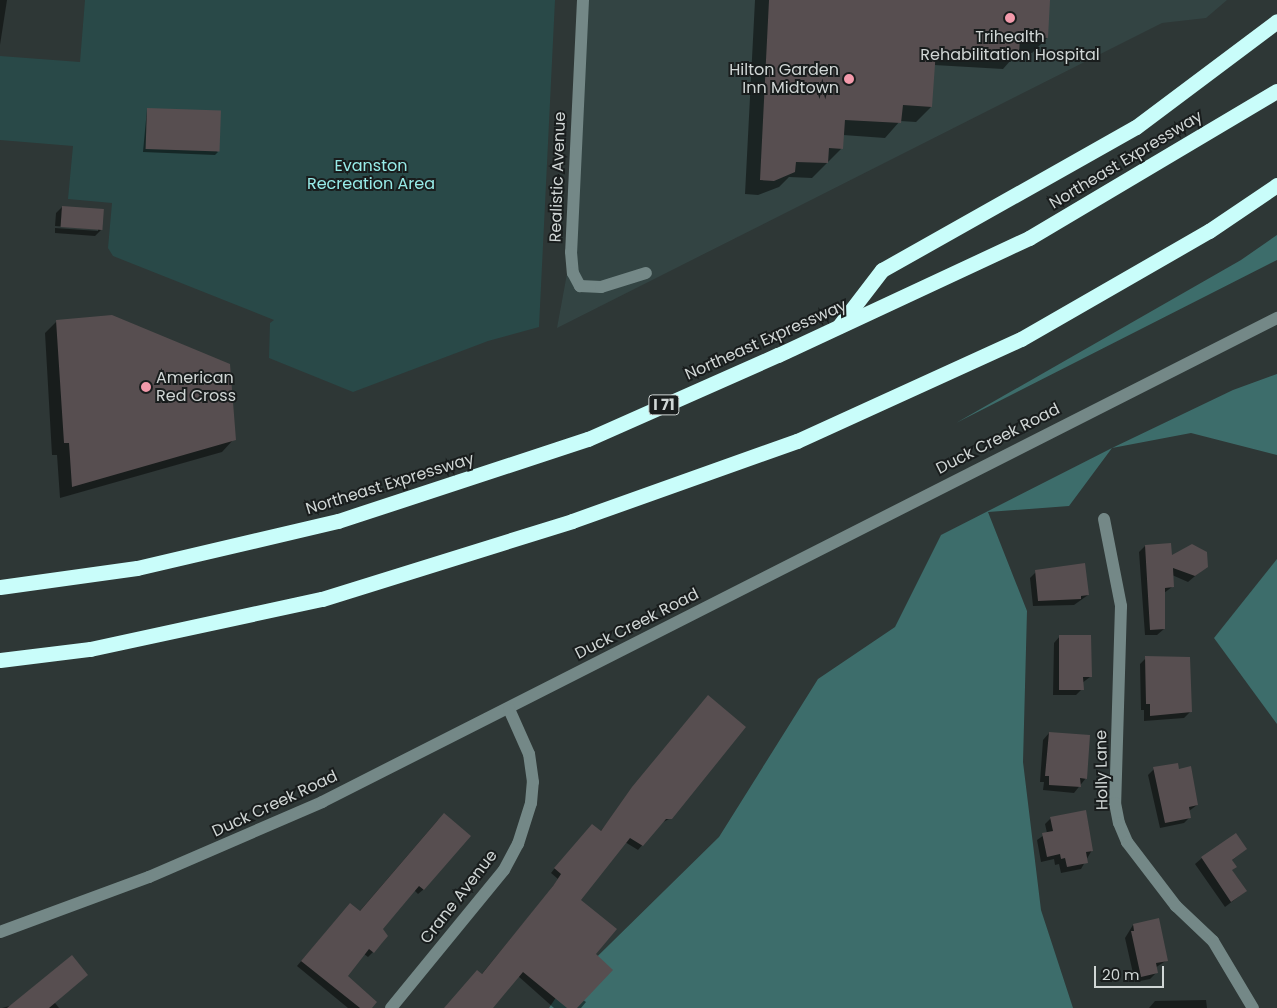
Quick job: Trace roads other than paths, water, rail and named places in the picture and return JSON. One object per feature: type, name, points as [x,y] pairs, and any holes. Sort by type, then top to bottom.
[{"type":"highway","points":[[838,327],[882,270],[1136,127],[1277,21]]},
{"type":"highway","name":"Northeast Expressway","points":[[0,587],[137,568],[338,521],[588,438],[838,327],[1029,238],[1277,90]]},
{"type":"highway","points":[[0,660],[90,649],[322,599],[572,521],[797,441],[1021,339],[1209,230],[1277,185]]},
{"type":"street","name":"Realistic Avenue","points":[[583,0],[571,252],[573,273],[580,286],[601,287],[646,273]]},
{"type":"street","name":"Duck Creek Road","points":[[0,932],[148,878],[247,836],[509,708],[1277,318]]},
{"type":"street","name":"Holly Lane","points":[[1104,519],[1120,606],[1115,803],[1119,823],[1127,842],[1176,906],[1214,941],[1253,1008]]},
{"type":"street","name":"Crane Avenue","points":[[390,1008],[504,870],[518,844],[531,803],[533,782],[529,754],[509,708]]},
{"type":"place","name":"Trihealth Rehabilitation Hospital","points":[[1010,18]]},
{"type":"place","name":"Hilton Garden Inn Midtown","points":[[849,79]]},
{"type":"place","name":"American Red Cross","points":[[146,387]]},
{"type":"park label","name":"Evanston Recreation Area","points":[[371,175]]}]
